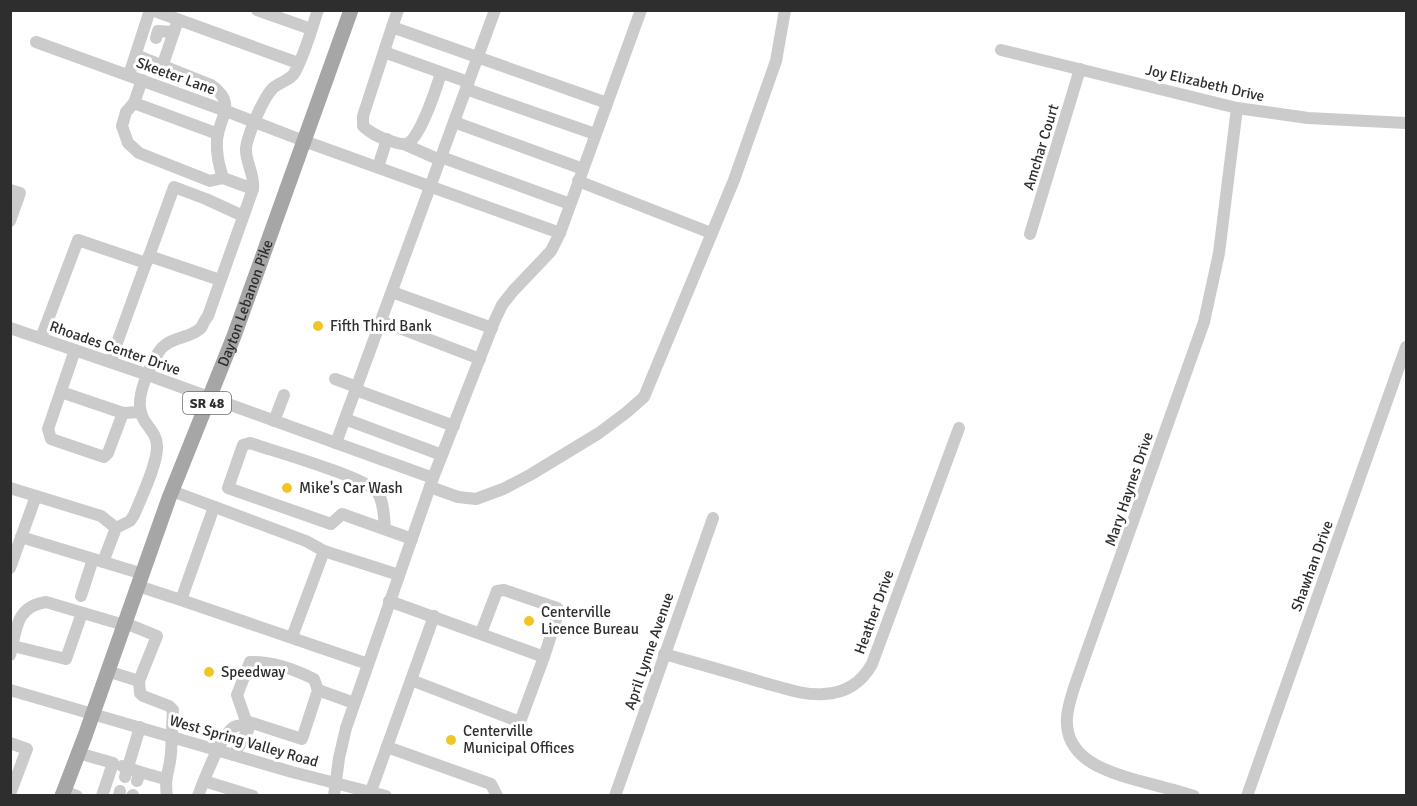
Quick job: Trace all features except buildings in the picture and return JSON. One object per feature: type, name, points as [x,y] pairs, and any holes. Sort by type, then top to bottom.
[{"type":"main road","name":"Dayton Lebanon Pike","points":[[68,794],[78,753],[172,491],[234,336],[351,10]]},
{"type":"street","points":[[129,75],[151,10],[176,26],[298,63]]},
{"type":"street","points":[[257,10],[311,29]]},
{"type":"street","points":[[81,596],[116,528],[124,525],[134,515],[157,456],[156,436],[141,412],[141,398],[148,375],[159,351],[165,345],[201,328],[207,316],[253,189],[253,172],[247,159],[246,148],[255,122],[264,99],[270,91],[295,73],[318,10]]},
{"type":"street","points":[[398,10],[362,121],[363,126],[374,135],[570,204]]},
{"type":"street","points":[[336,443],[495,10]]},
{"type":"street","points":[[335,789],[346,728],[354,703],[442,455],[502,305],[551,251],[560,233],[641,10]]},
{"type":"street","name":"Rhoades Center Drive","points":[[10,328],[336,443],[432,482],[458,497],[476,499],[503,489],[599,433],[644,397],[734,180],[776,61],[785,10]]},
{"type":"street","points":[[149,59],[158,31],[176,26]]},
{"type":"street","points":[[163,64],[176,26]]},
{"type":"street","points":[[392,27],[607,103]]},
{"type":"street","name":"Skeeter Lane","points":[[36,42],[560,233]]},
{"type":"street","name":"Joy Elizabeth Drive","points":[[1000,50],[1237,108],[1308,118],[1407,123]]},
{"type":"street","points":[[384,52],[595,134]]},
{"type":"street","points":[[136,55],[211,85],[223,98],[226,111],[218,134],[217,157],[223,178]]},
{"type":"street","name":"Amchar Court","points":[[1030,234],[1080,69]]},
{"type":"street","points":[[406,145],[414,138],[436,90],[441,73]]},
{"type":"street","points":[[142,80],[134,104],[126,112],[122,126],[128,143],[138,153],[210,181],[223,178],[253,189]]},
{"type":"street","points":[[134,104],[218,134]]},
{"type":"street","name":"Mary Haynes Drive","points":[[1194,795],[1106,771],[1091,764],[1073,746],[1067,720],[1073,693],[1204,322],[1219,253],[1237,108]]},
{"type":"street","points":[[454,122],[711,233]]},
{"type":"street","points":[[378,167],[387,139]]},
{"type":"street","points":[[110,362],[174,187],[243,216]]},
{"type":"street","points":[[10,190],[20,193],[10,221]]},
{"type":"street","points":[[40,338],[78,240],[220,280]]},
{"type":"street","points":[[392,292],[492,328]]},
{"type":"street","points":[[381,321],[480,359]]},
{"type":"street","name":"Shawhan Drive","points":[[1247,795],[1407,347]]},
{"type":"street","points":[[75,351],[48,429],[51,439],[101,457],[108,453],[123,413]]},
{"type":"street","points":[[335,379],[454,426]]},
{"type":"street","points":[[61,392],[123,413],[141,412]]},
{"type":"street","points":[[274,421],[284,395]]},
{"type":"street","points":[[345,419],[442,455]]},
{"type":"street","name":"Heather Drive","points":[[663,654],[813,694],[841,691],[860,681],[872,664],[959,428]]},
{"type":"street","points":[[385,528],[382,504],[377,492],[360,480],[250,443],[243,445],[228,488],[331,524],[342,513],[412,539]]},
{"type":"street","points":[[10,488],[101,516],[116,528]]},
{"type":"street","points":[[172,491],[306,541],[324,551],[399,575]]},
{"type":"street","points":[[10,568],[36,496]]},
{"type":"street","points":[[181,600],[214,507]]},
{"type":"street","name":"April Lynne Avenue","points":[[615,795],[713,518]]},
{"type":"street","points":[[21,537],[98,560],[181,600],[368,664]]},
{"type":"street","points":[[292,637],[324,551]]},
{"type":"street","points":[[411,680],[520,722],[559,610],[504,590],[497,591],[480,633]]},
{"type":"street","points":[[389,601],[544,657]]},
{"type":"street","points":[[82,613],[66,659],[12,651],[18,624],[25,610],[32,604],[46,602],[124,624],[157,636],[140,681],[143,696],[170,706],[173,710],[170,736],[171,755],[165,779],[167,795]]},
{"type":"street","points":[[371,791],[434,616]]},
{"type":"street","points":[[198,795],[218,750],[231,729],[245,723],[302,740],[318,690],[315,679],[267,661],[250,662],[237,695],[245,723],[248,730],[234,755]]},
{"type":"street","points":[[108,671],[140,681]]},
{"type":"street","name":"West Spring Valley Road","points":[[10,690],[218,750],[335,789],[371,791],[386,795]]},
{"type":"street","points":[[318,690],[354,703]]},
{"type":"street","points":[[132,774],[140,727]]},
{"type":"street","points":[[10,743],[27,749],[10,794]]},
{"type":"street","points":[[387,747],[491,784],[497,795]]},
{"type":"street","points":[[78,753],[113,763],[132,774],[165,779]]},
{"type":"street","points":[[102,795],[113,763]]},
{"type":"street","points":[[204,781],[253,795]]},
{"type":"place","name":"Fifth Third Bank","points":[[318,326]]},
{"type":"place","name":"Mike's Car Wash","points":[[287,488]]},
{"type":"place","name":"Centerville Licence Bureau","points":[[529,621]]},
{"type":"place","name":"Speedway","points":[[209,672]]},
{"type":"place","name":"Centerville Municipal Offices","points":[[451,740]]}]
